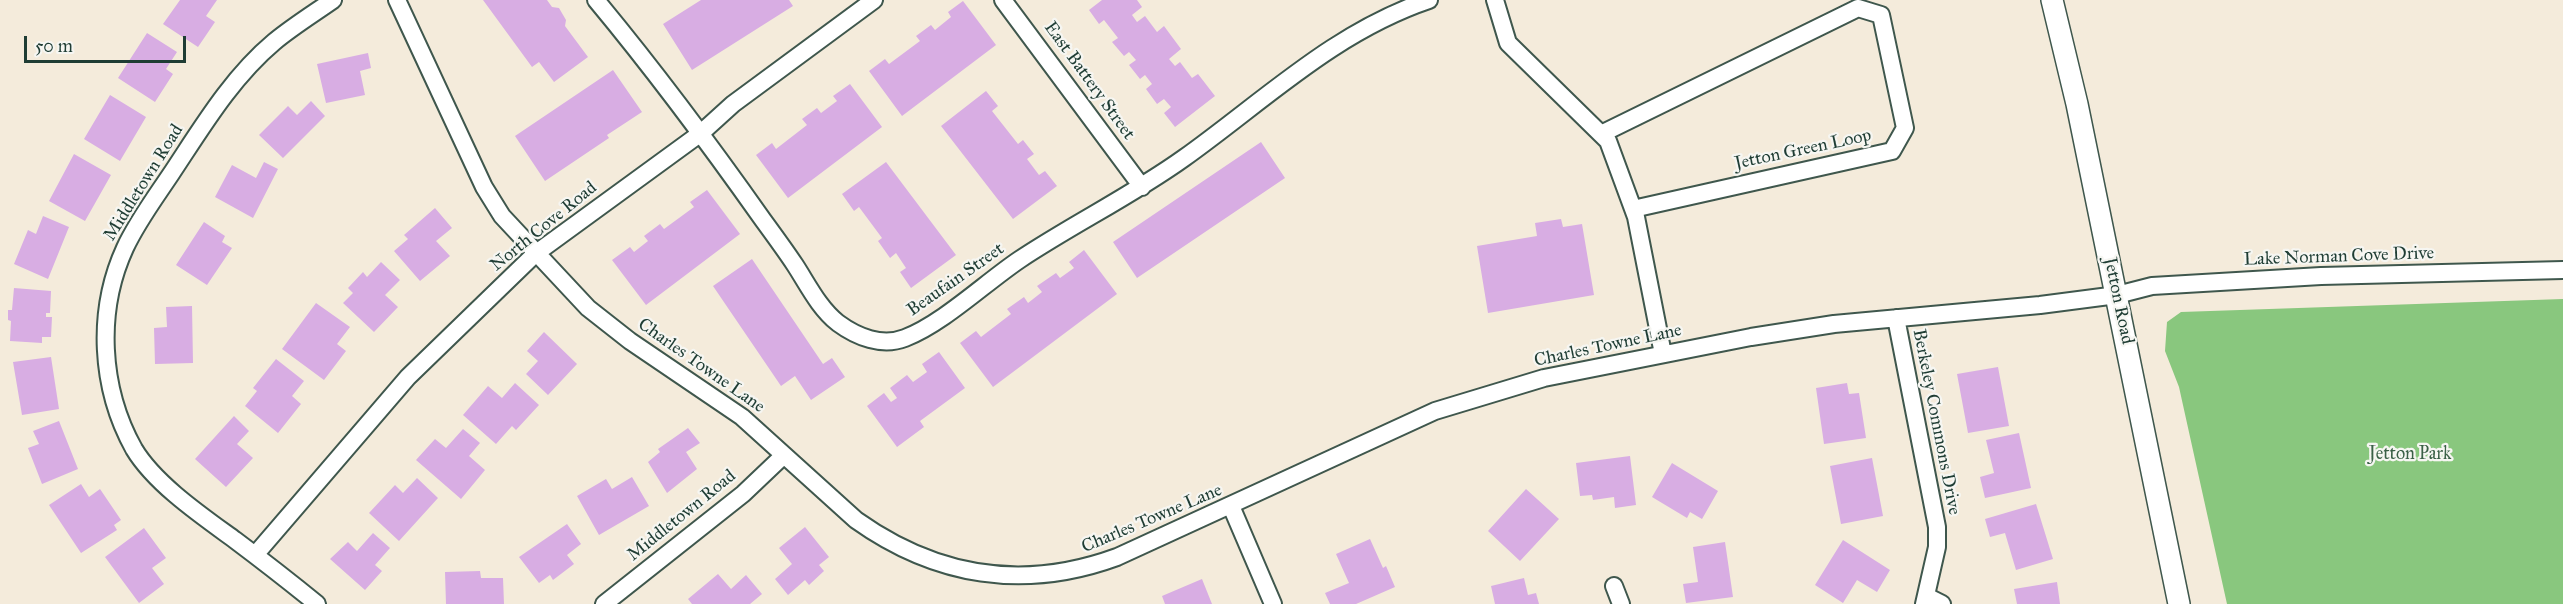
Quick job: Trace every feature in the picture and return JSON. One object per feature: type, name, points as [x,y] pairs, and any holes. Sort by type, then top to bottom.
[{"type":"street","name":"Middletown Road","points":[[317,604],[188,505],[135,450],[121,418],[109,379],[105,345],[107,304],[114,275],[126,246],[196,136],[238,79],[273,42],[333,0]]},
{"type":"street","name":"Charles Towne Lane","points":[[397,0],[484,187],[502,216],[535,254],[588,308],[630,341],[742,417],[855,520],[885,540],[930,562],[998,576],[1040,575],[1083,569],[1232,506],[1435,411],[1544,378],[1824,325],[2040,305],[2117,295]]},
{"type":"street","name":"Beaufain Street","points":[[596,0],[701,133],[793,262],[821,306],[837,322],[862,338],[885,342],[904,339],[930,325],[1018,261],[1079,221],[1142,186],[1185,158],[1320,53],[1399,10],[1429,0]]},
{"type":"street","name":"North Cove Road","points":[[255,555],[408,376],[535,254],[701,133],[733,104],[874,0]]},
{"type":"street","name":"East Battery Street","points":[[1003,0],[1142,186]]},
{"type":"street","points":[[1495,0],[1508,42],[1608,141],[1633,209],[1663,354]]},
{"type":"street","name":"Jetton Road","points":[[2052,0],[2077,104],[2179,604]]},
{"type":"street","name":"Jetton Green Loop","points":[[1601,134],[1858,8],[1881,15],[1905,128],[1892,151],[1633,209]]},
{"type":"street","name":"Lake Norman Cove Drive","points":[[2117,295],[2152,286],[2310,276],[2563,270]]},
{"type":"street","name":"Berkeley Commons Drive","points":[[1896,318],[1937,527],[1931,602]]},
{"type":"street","name":"Middletown Road","points":[[604,604],[743,494],[783,456]]},
{"type":"street","points":[[1232,506],[1273,604]]},
{"type":"street","points":[[1614,586],[1621,604]]},
{"type":"green space","name":"Jetton Park","points":[[2563,299],[2563,604],[2227,604],[2179,387],[2165,351],[2167,322],[2181,312]]},
{"type":"building","points":[[180,0],[217,0],[206,16],[215,22],[198,47],[163,24]]},
{"type":"building","points":[[483,0],[547,0],[552,7],[559,8],[566,20],[565,26],[588,57],[554,82],[539,62],[532,67]]},
{"type":"building","points":[[701,0],[789,0],[793,6],[692,70],[663,24]]},
{"type":"building","points":[[1102,0],[1137,0],[1142,7],[1132,15],[1137,22],[1145,16],[1157,32],[1164,26],[1181,49],[1169,59],[1175,66],[1180,62],[1192,78],[1198,74],[1215,96],[1175,127],[1164,113],[1171,107],[1164,99],[1157,104],[1146,89],[1152,84],[1145,75],[1140,79],[1129,65],[1136,60],[1129,52],[1124,56],[1112,42],[1118,38],[1104,20],[1099,24],[1089,10]]},
{"type":"building","points":[[963,1],[996,45],[902,116],[869,71],[885,59],[889,64],[920,41],[916,36],[931,25],[935,30],[951,17],[948,12]]},
{"type":"building","points":[[147,33],[177,52],[166,69],[173,74],[155,102],[118,78]]},
{"type":"building","points":[[368,53],[371,68],[360,71],[365,95],[326,103],[317,64]]},
{"type":"building","points":[[613,70],[642,112],[607,135],[609,138],[545,181],[515,136]]},
{"type":"building","points":[[850,84],[882,127],[788,198],[756,155],[772,143],[776,149],[807,125],[802,119],[817,108],[821,113],[837,101],[833,96]]},
{"type":"building","points":[[986,91],[998,106],[992,111],[1018,144],[1023,140],[1034,154],[1027,159],[1039,175],[1045,171],[1057,186],[1013,219],[941,126]]},
{"type":"building","points":[[110,95],[146,117],[120,161],[84,139]]},
{"type":"building","points":[[311,101],[325,116],[283,158],[259,135],[288,106],[297,115]]},
{"type":"building","points":[[1261,142],[1285,178],[1137,278],[1113,242]]},
{"type":"building","points":[[74,154],[111,175],[85,221],[49,201]]},
{"type":"building","points":[[264,162],[278,169],[253,218],[215,197],[232,165],[256,178]]},
{"type":"building","points":[[886,162],[956,255],[911,288],[900,272],[906,268],[896,253],[890,258],[878,241],[882,238],[859,207],[854,211],[842,194]]},
{"type":"building","points":[[707,190],[740,234],[646,305],[612,260],[630,247],[634,252],[648,241],[644,236],[660,224],[664,229],[694,207],[690,202]]},
{"type":"building","points":[[435,208],[452,228],[436,241],[450,256],[420,281],[394,251],[408,239],[404,235]]},
{"type":"building","points":[[43,216],[69,227],[48,279],[14,264],[28,230],[36,234]]},
{"type":"building","points":[[1561,219],[1563,227],[1582,224],[1594,295],[1488,313],[1477,246],[1537,236],[1535,223]]},
{"type":"building","points":[[204,222],[225,236],[222,242],[232,248],[207,285],[176,265]]},
{"type":"building","points":[[1084,250],[1117,294],[993,387],[960,343],[976,331],[981,337],[1011,314],[1007,309],[1024,297],[1028,303],[1042,292],[1037,286],[1056,273],[1060,278],[1074,268],[1069,262]]},
{"type":"building","points":[[752,259],[823,364],[832,358],[845,377],[811,400],[795,376],[781,386],[713,286]]},
{"type":"building","points":[[381,262],[400,280],[385,295],[398,307],[374,332],[343,303],[353,293],[348,288],[363,272],[367,277]]},
{"type":"building","points":[[14,288],[51,291],[50,313],[46,313],[46,317],[52,317],[51,337],[42,337],[42,343],[10,341],[11,321],[8,320],[8,310],[12,310]]},
{"type":"building","points":[[316,303],[350,327],[337,344],[346,351],[324,380],[282,349]]},
{"type":"building","points":[[192,306],[193,363],[155,364],[154,328],[167,327],[166,307]]},
{"type":"building","points":[[544,332],[577,364],[548,395],[526,374],[538,361],[527,351]]},
{"type":"building","points":[[939,352],[965,388],[920,421],[924,427],[897,447],[867,406],[884,393],[891,402],[897,398],[890,388],[907,375],[913,382],[927,372],[922,364]]},
{"type":"building","points":[[51,357],[59,409],[22,415],[13,362]]},
{"type":"building","points":[[276,359],[304,381],[292,396],[301,404],[278,433],[245,406],[257,391],[253,388]]},
{"type":"building","points":[[1998,367],[2009,426],[1968,433],[1957,374]]},
{"type":"building","points":[[515,383],[539,405],[516,430],[512,426],[496,444],[463,415],[488,386],[502,398]]},
{"type":"building","points":[[1847,383],[1849,394],[1859,393],[1866,438],[1824,444],[1816,388]]},
{"type":"building","points":[[234,416],[249,431],[237,444],[253,458],[226,487],[195,459]]},
{"type":"building","points":[[59,421],[78,469],[42,484],[28,448],[39,444],[33,431]]},
{"type":"building","points":[[688,428],[700,443],[686,452],[697,469],[667,493],[648,462],[660,452],[658,449]]},
{"type":"building","points":[[463,429],[480,443],[469,456],[485,470],[461,499],[416,460],[435,439],[446,448]]},
{"type":"building","points":[[2019,433],[2031,488],[1985,498],[1980,477],[1994,473],[1986,440]]},
{"type":"building","points":[[1630,456],[1636,505],[1615,508],[1614,497],[1593,500],[1592,495],[1580,496],[1576,463]]},
{"type":"building","points":[[1872,458],[1883,516],[1841,524],[1830,466]]},
{"type":"building","points":[[1672,463],[1718,491],[1702,519],[1690,512],[1687,518],[1652,497]]},
{"type":"building","points":[[632,477],[649,506],[599,535],[577,496],[606,479],[612,489]]},
{"type":"building","points":[[417,478],[438,498],[399,541],[369,513],[395,485],[403,493]]},
{"type":"building","points":[[81,484],[89,497],[100,489],[121,520],[114,525],[117,530],[81,553],[49,505]]},
{"type":"building","points":[[1526,489],[1559,519],[1520,561],[1488,531]]},
{"type":"building","points":[[2036,504],[2053,559],[2016,570],[2005,533],[1990,537],[1985,519]]},
{"type":"building","points":[[567,524],[581,544],[567,555],[574,564],[553,580],[550,575],[539,583],[519,557]]},
{"type":"building","points":[[805,527],[829,557],[819,565],[824,571],[809,585],[805,580],[788,595],[775,579],[792,564],[779,548]]},
{"type":"building","points":[[144,528],[166,558],[152,568],[164,584],[139,603],[105,557]]},
{"type":"building","points":[[373,533],[390,548],[375,565],[382,571],[365,590],[330,559],[348,542],[357,551]]},
{"type":"building","points":[[1370,539],[1383,568],[1386,566],[1395,587],[1356,604],[1330,604],[1325,593],[1349,583],[1336,554]]},
{"type":"building","points":[[1843,540],[1890,570],[1877,592],[1857,580],[1843,603],[1815,585]]},
{"type":"building","points":[[1725,542],[1733,597],[1686,603],[1683,584],[1698,582],[1693,547]]},
{"type":"building","points":[[480,571],[481,578],[503,578],[504,604],[446,604],[445,572]]},
{"type":"building","points":[[718,574],[731,589],[746,575],[762,594],[750,604],[692,604],[688,599]]},
{"type":"building","points":[[1524,578],[1528,595],[1536,593],[1539,604],[1495,604],[1491,586]]},
{"type":"building","points":[[1202,579],[1212,604],[1165,604],[1162,596]]},
{"type":"building","points":[[2057,582],[2060,604],[2017,604],[2014,589]]}]
